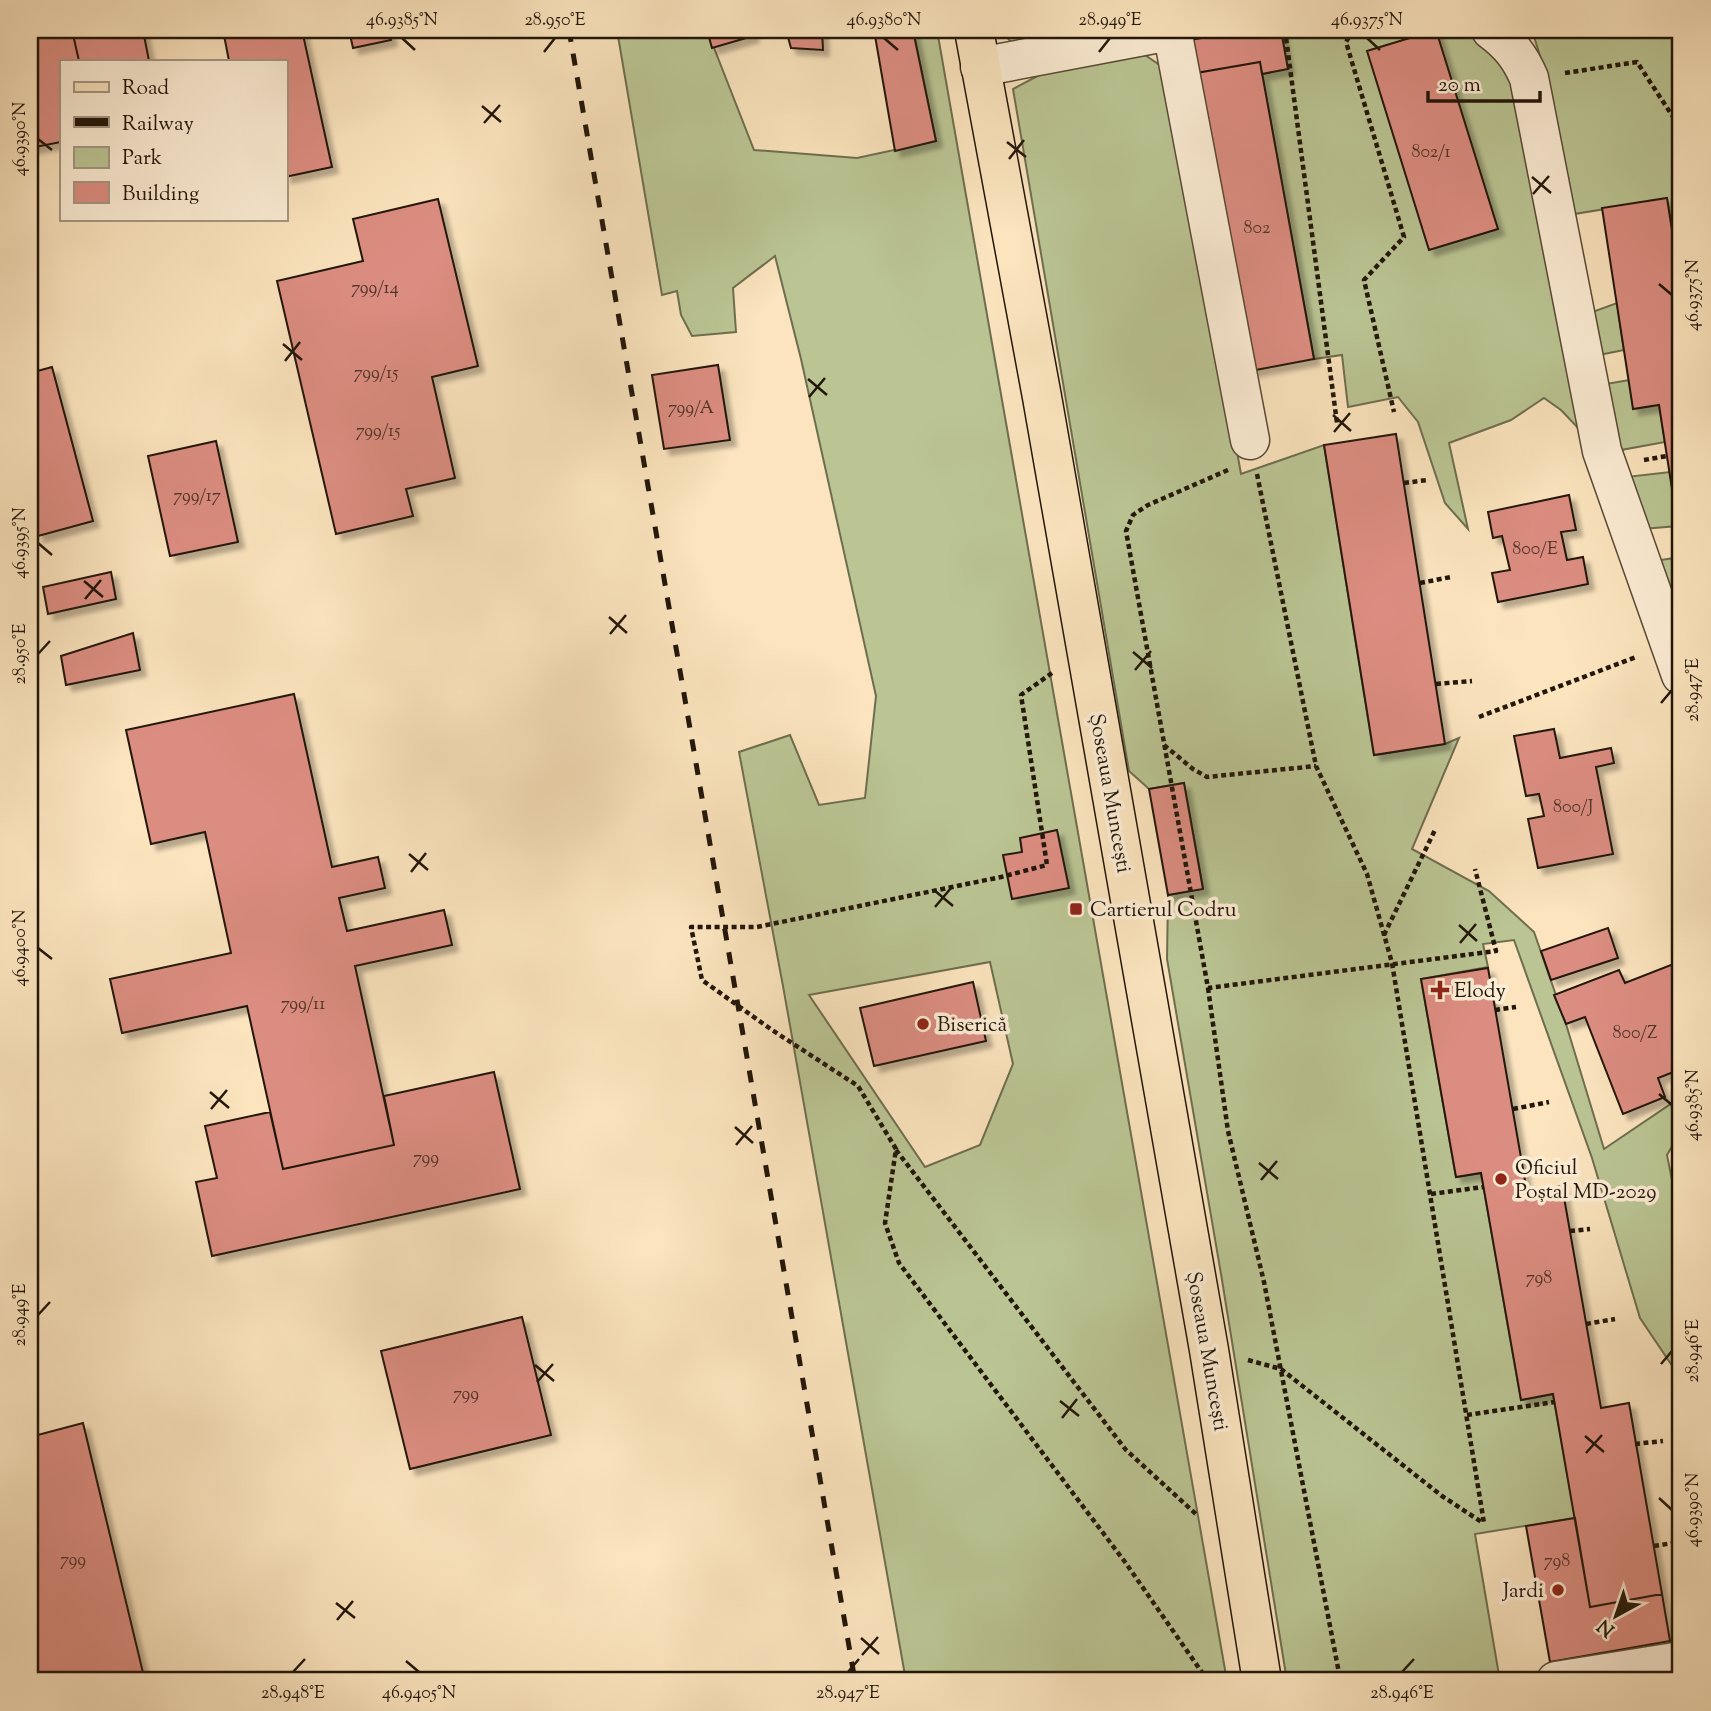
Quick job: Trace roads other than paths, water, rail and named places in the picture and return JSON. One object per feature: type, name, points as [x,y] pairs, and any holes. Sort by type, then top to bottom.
[{"type":"main road","name":"Șoseaua Muncești","points":[[974,30],[1042,397],[1209,1350],[1262,1681]]},
{"type":"lane","points":[[980,67],[1173,30],[1252,449]]},
{"type":"lane","points":[[1491,30],[1507,42],[1521,59],[1529,78],[1602,451],[1675,660]]},
{"type":"lane","points":[[1556,1681],[1681,1661]]},
{"type":"railway","points":[[569,30],[855,1681]]},
{"type":"place","name":"Cartierul Codru","points":[[1076,909]]},
{"type":"place","name":"Elody","points":[[1440,990]]},
{"type":"place","name":"Biserică","points":[[923,1024]]},
{"type":"place","name":"Oficiul Poștal MD-2029","points":[[1501,1179]]},
{"type":"place","name":"Jardi","points":[[1558,1590]]}]
